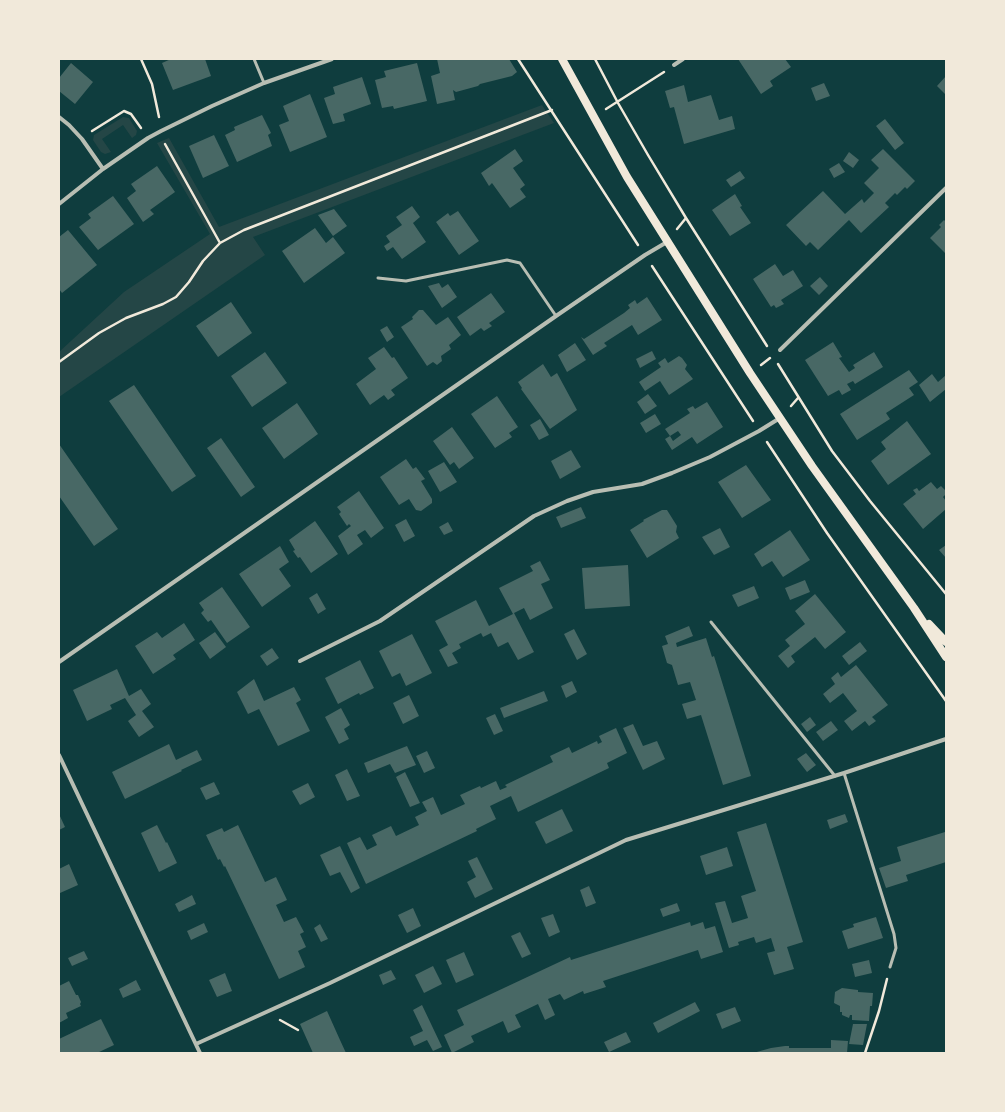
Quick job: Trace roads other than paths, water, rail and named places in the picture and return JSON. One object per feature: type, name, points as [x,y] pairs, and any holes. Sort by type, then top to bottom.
[{"type":"main road","points":[[562,59],[627,177],[750,373],[849,519],[914,608],[946,656]]},
{"type":"main road","points":[[914,608],[946,642]]},
{"type":"street","points":[[59,204],[103,169],[148,138],[161,131],[264,83],[332,59]]},
{"type":"street","points":[[674,65],[682,59]]},
{"type":"street","points":[[59,116],[82,139],[103,169]]},
{"type":"street","points":[[780,350],[946,188]]},
{"type":"street","points":[[59,662],[644,255],[667,242]]},
{"type":"street","points":[[300,661],[380,621],[534,516],[567,501],[593,492],[642,484],[672,473],[710,457],[780,418]]},
{"type":"street","points":[[196,1044],[337,980],[626,840],[835,776],[946,739]]},
{"type":"street","points":[[59,755],[200,1053]]},
{"type":"lane","points":[[254,59],[264,83]]},
{"type":"lane","points":[[378,278],[406,281],[507,260],[520,263],[556,316]]},
{"type":"lane","points":[[711,622],[835,776]]},
{"type":"lane","points":[[844,773],[894,934],[896,948],[890,967]]}]
